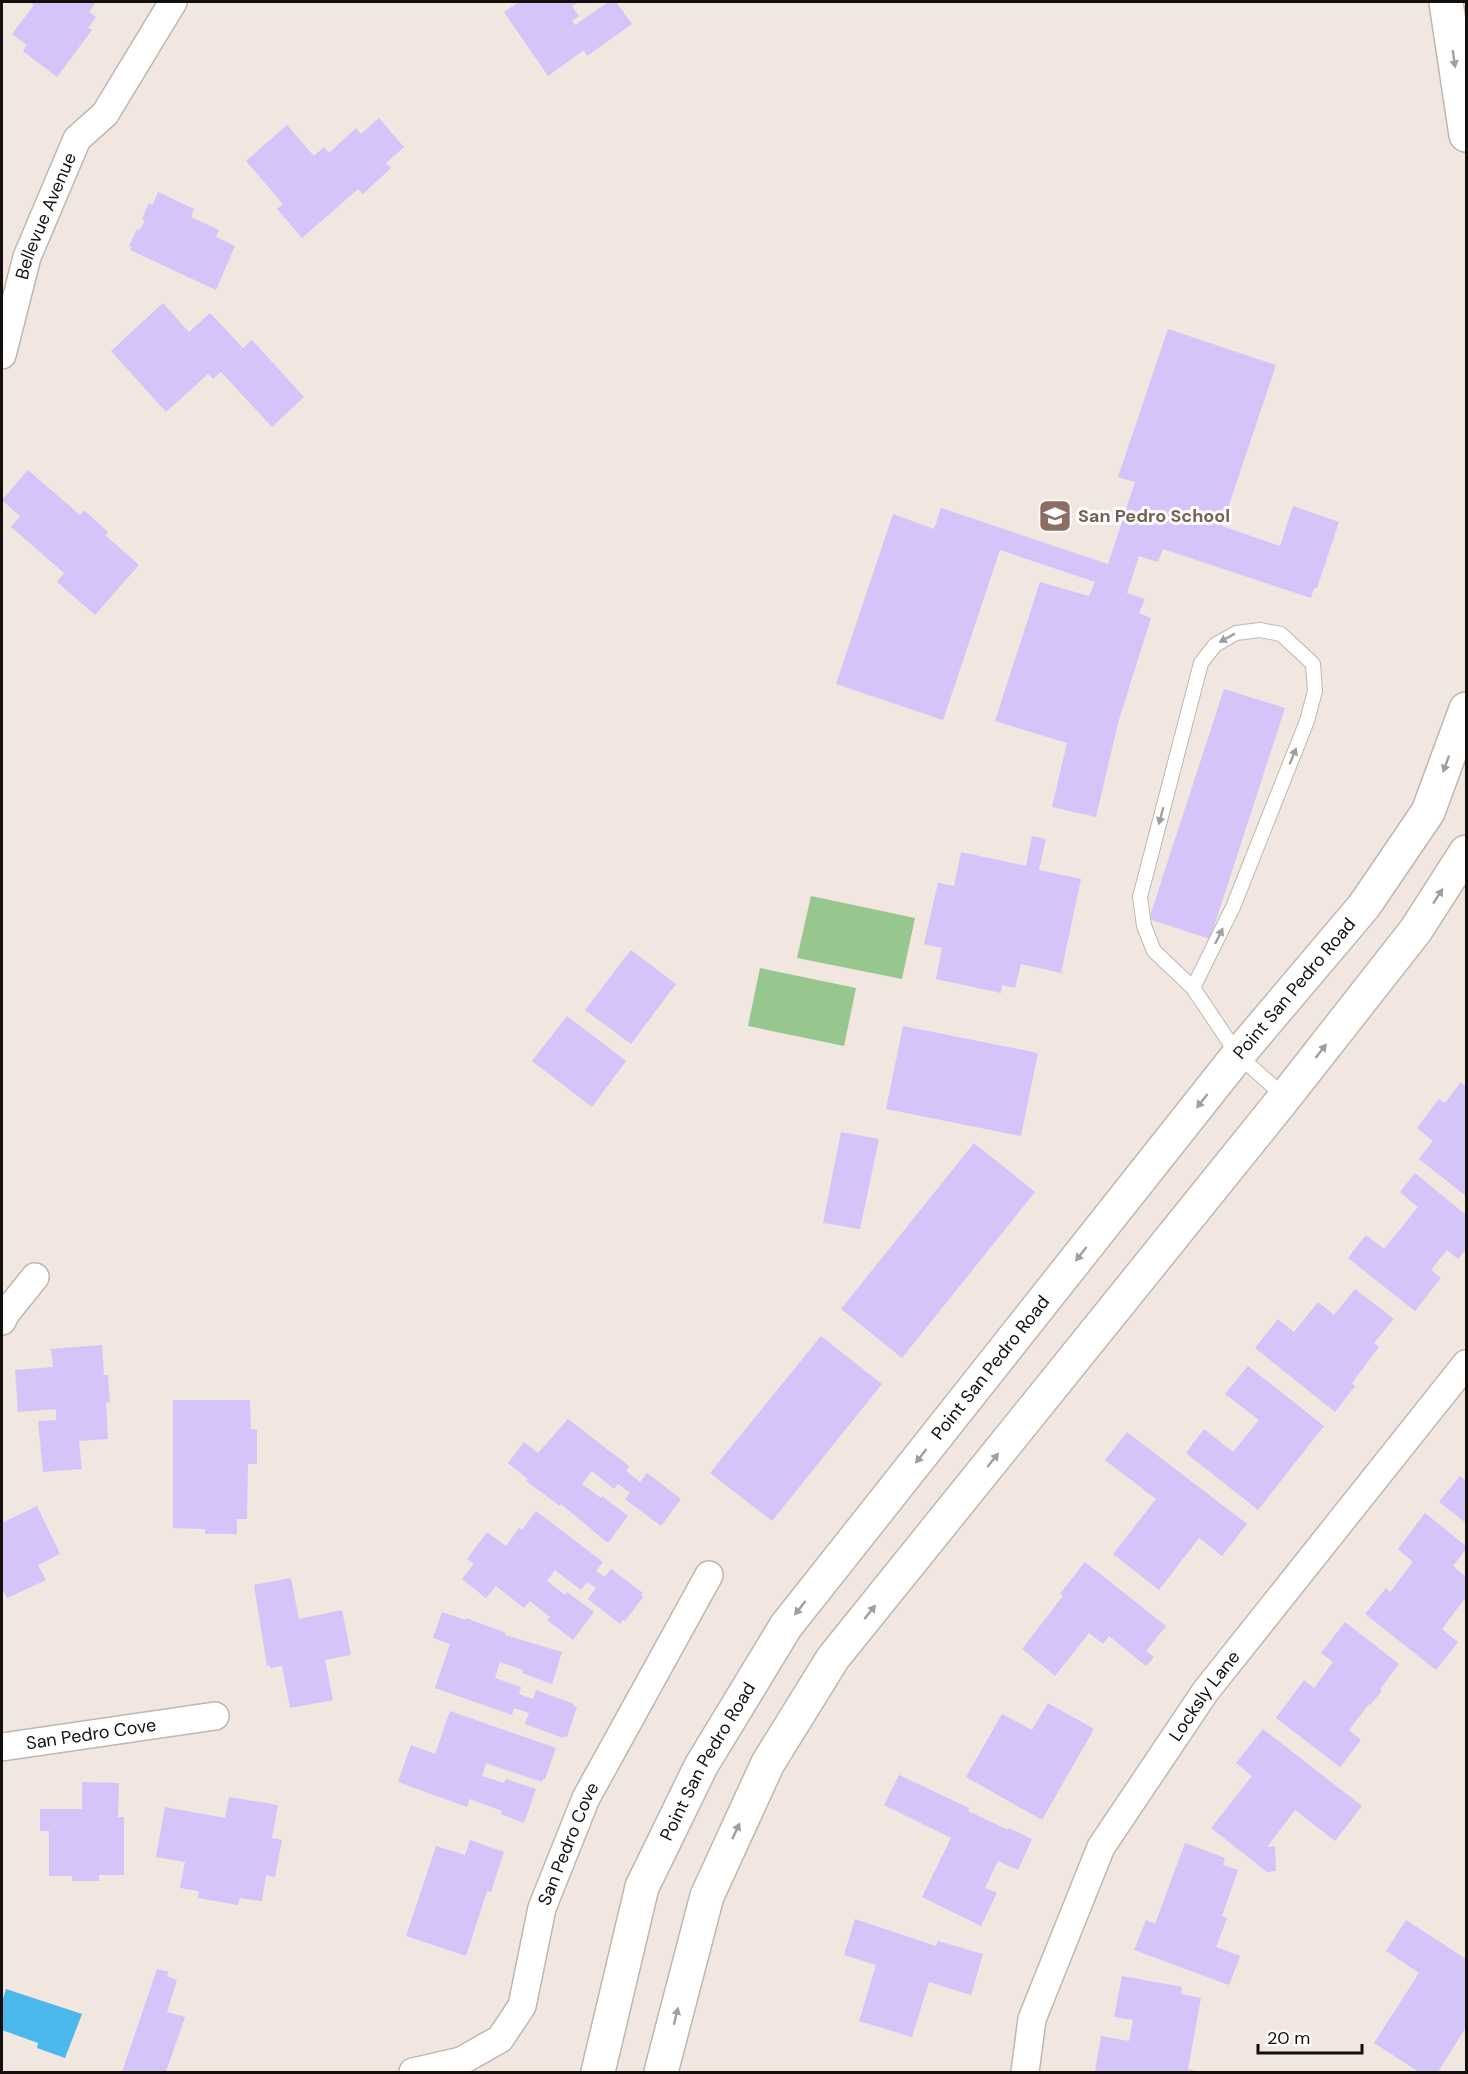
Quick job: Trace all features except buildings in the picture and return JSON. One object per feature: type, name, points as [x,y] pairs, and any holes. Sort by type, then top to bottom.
[{"type":"main road","points":[[1446,2],[1467,135]]},
{"type":"main road","name":"Point San Pedro Road","points":[[598,2073],[642,1887],[701,1766],[786,1626],[1238,1055],[1365,906],[1428,812],[1467,709]]},
{"type":"main road","points":[[661,2073],[706,1896],[768,1763],[833,1658],[1285,1097],[1416,930],[1467,852]]},
{"type":"street","name":"Bellevue Avenue","points":[[2,355],[27,257],[77,139],[105,114],[173,2]]},
{"type":"street","points":[[2,1321],[35,1277]]},
{"type":"street","name":"Locksly Lane","points":[[1025,2073],[1032,2019],[1101,1847],[1205,1692],[1467,1364]]},
{"type":"street","name":"San Pedro Cove","points":[[413,2073],[461,2061],[500,2038],[522,2006],[542,1908],[586,1798],[709,1575]]},
{"type":"street","name":"San Pedro Cove","points":[[2,1747],[215,1716]]},
{"type":"lane","points":[[1193,988],[1233,907],[1307,721],[1315,691],[1313,664],[1281,634],[1260,630],[1236,633],[1215,645],[1201,663],[1140,897],[1144,926],[1154,951],[1193,988],[1238,1055],[1285,1097]]},
{"type":"green space","points":[[811,896],[915,918],[902,979],[797,958]]},
{"type":"green space","points":[[760,968],[856,988],[844,1046],[748,1026]]},
{"type":"water","points":[[6,1989],[82,2014],[65,2058],[37,2048],[38,2043],[2,2030],[2,2002]]},
{"type":"place","name":"San Pedro School","points":[[1055,516]]}]
